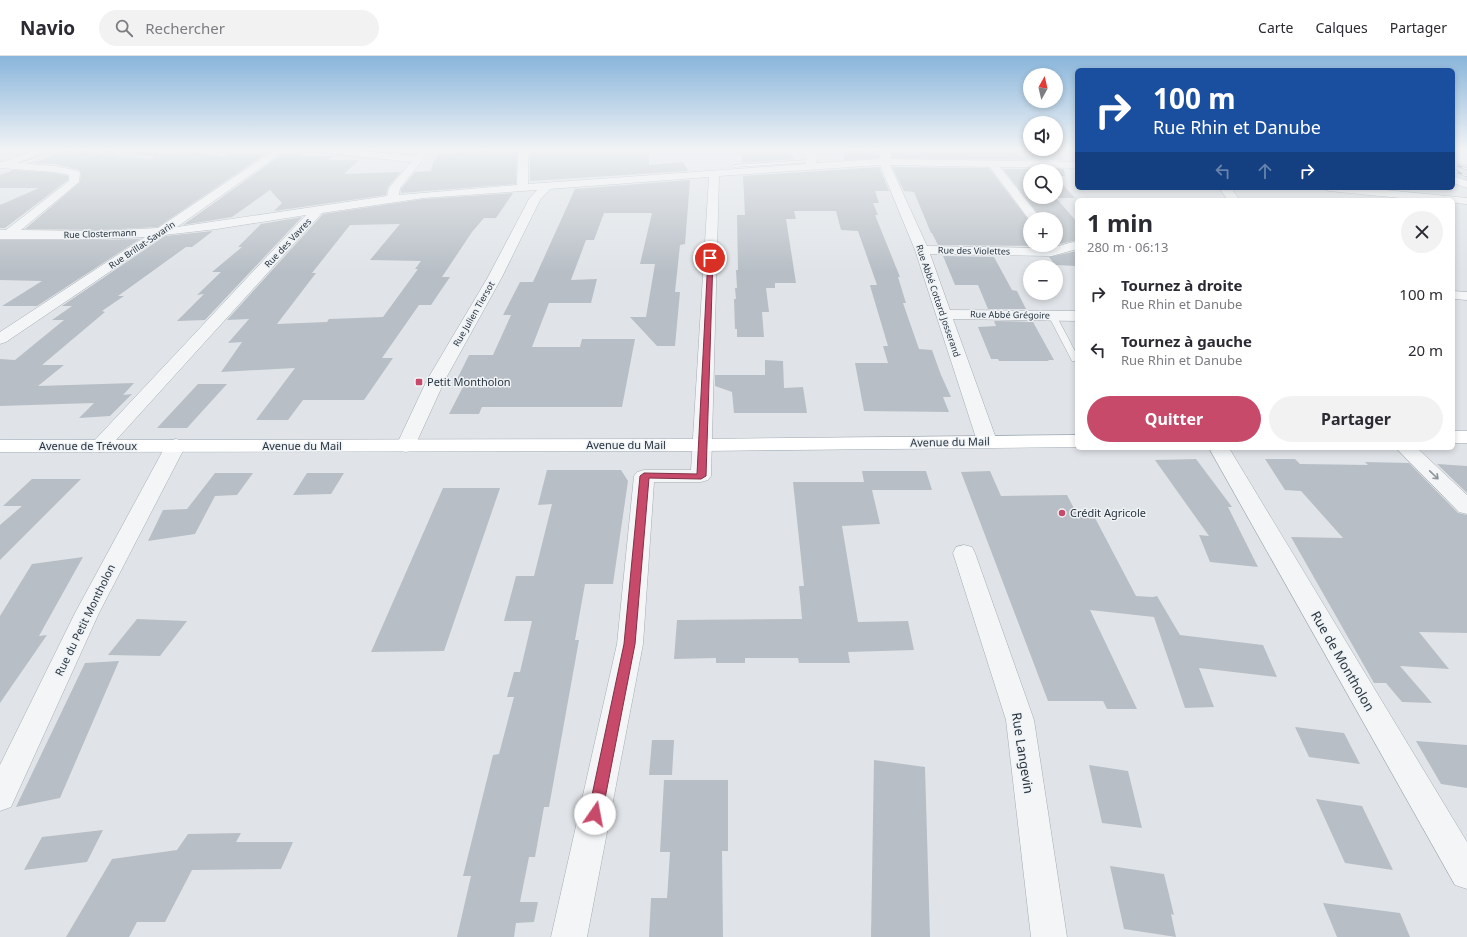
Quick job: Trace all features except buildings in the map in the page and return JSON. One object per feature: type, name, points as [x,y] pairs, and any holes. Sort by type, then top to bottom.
[{"type":"main road","points":[[1455,437],[1467,437]]},
{"type":"main road","name":"Avenue du Mail","points":[[176,445],[702,445],[1075,441]]},
{"type":"main road","name":"Avenue de Trévoux","points":[[0,446],[176,445]]},
{"type":"street","points":[[3,235],[63,190]]},
{"type":"street","name":"Rue Brillat-Savarin","points":[[0,339],[221,190]]},
{"type":"street","points":[[392,199],[394,190]]},
{"type":"street","name":"Rue des Vavres","points":[[100,446],[318,210],[392,199],[497,190]]},
{"type":"street","name":"Rue Julien Tiersot","points":[[406,446],[436,380],[495,277],[535,199],[543,190]]},
{"type":"street","points":[[569,937],[630,644],[644,476],[701,476],[713,190]]},
{"type":"street","name":"Rue Abbé Cottard Josserand","points":[[895,190],[922,250],[988,442]]},
{"type":"street","points":[[1013,190],[1030,212]]},
{"type":"street","points":[[1349,190],[1358,198]]},
{"type":"street","points":[[1350,190],[1435,198]]},
{"type":"street","points":[[1455,200],[1467,201]]},
{"type":"street","name":"Rue Clostermann","points":[[3,235],[102,235],[162,231],[261,219],[318,210]]},
{"type":"street","points":[[1063,242],[1075,246]]},
{"type":"street","name":"Rue des Violettes","points":[[922,250],[1052,252],[1075,246]]},
{"type":"street","points":[[1455,294],[1467,296]]},
{"type":"street","name":"Rue Abbé Grégoire","points":[[943,314],[1075,316]]},
{"type":"street","name":"Rue du Petit Montholon","points":[[2,790],[87,612],[176,445]]},
{"type":"street","name":"Rue de Montholon","points":[[1221,450],[1467,873]]},
{"type":"street","points":[[1408,450],[1467,507]]},
{"type":"street","name":"Rue Langevin","points":[[964,553],[1020,720],[1049,937]]},
{"type":"lane","points":[[1052,315],[1074,359]]},
{"type":"place","name":"Petit Montholon","points":[[419,382]]},
{"type":"place","name":"Crédit Agricole","points":[[1062,513]]},
{"type":"route","points":[[595,814],[630,644],[644,476],[701,476],[710,258]]}]
